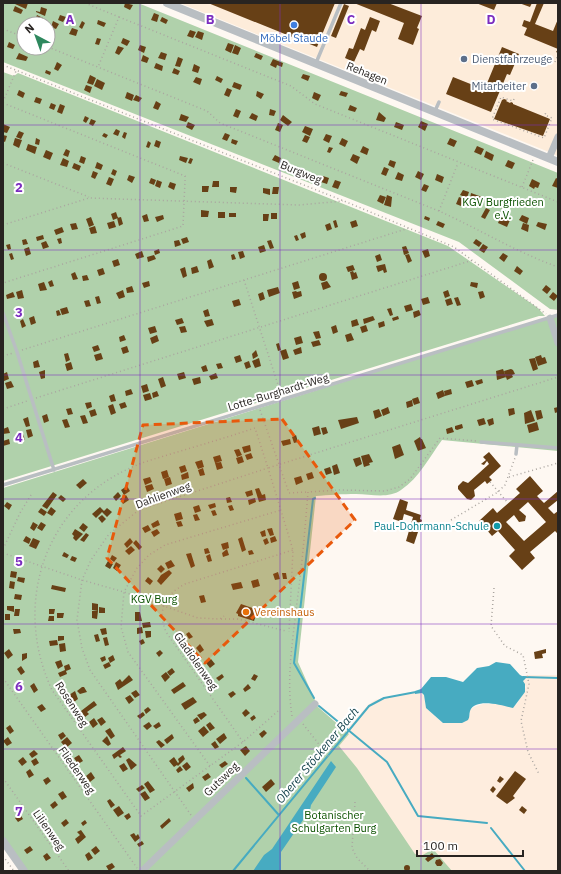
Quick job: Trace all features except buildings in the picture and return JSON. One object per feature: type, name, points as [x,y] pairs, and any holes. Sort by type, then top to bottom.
[{"type":"street","name":"Rehagen","points":[[168,3],[558,162]]},
{"type":"street","points":[[549,158],[558,137]]},
{"type":"street","points":[[550,318],[558,343]]},
{"type":"street","name":"Gutsweg","points":[[142,871],[315,704]]},
{"type":"street","points":[[3,841],[24,871]]},
{"type":"lane","points":[[316,64],[341,3]]},
{"type":"lane","points":[[434,112],[439,102]]},
{"type":"lane","points":[[3,313],[17,352],[54,470]]},
{"type":"lane","name":"Lotte-Burghardt-Weg","points":[[3,485],[558,315]]},
{"type":"lane","points":[[481,442],[558,448]]},
{"type":"lane","points":[[516,454],[517,445]]},
{"type":"path","points":[[85,3],[291,86],[315,104],[458,163],[558,202]]},
{"type":"path","points":[[98,67],[119,17]]},
{"type":"path","points":[[3,29],[16,34]]},
{"type":"path","points":[[56,50],[207,111],[220,123],[439,211],[468,224],[530,257],[558,267]]},
{"type":"path","points":[[555,62],[558,55]]},
{"type":"path","name":"Burgweg","points":[[3,65],[344,201],[454,247],[542,310],[550,318]]},
{"type":"path","points":[[3,283],[183,226],[185,201],[185,176],[3,102],[16,71]]},
{"type":"path","points":[[514,99],[513,101],[501,96],[492,119],[544,138],[552,118],[545,115],[546,112]]},
{"type":"path","points":[[522,187],[536,153]]},
{"type":"path","points":[[3,163],[89,198]]},
{"type":"path","points":[[439,211],[458,163]]},
{"type":"path","points":[[3,225],[89,198],[299,205],[344,201]]},
{"type":"path","points":[[3,356],[409,228]]},
{"type":"path","points":[[3,408],[473,260]]},
{"type":"path","points":[[244,280],[282,399]]},
{"type":"path","points":[[289,632],[293,550],[268,468],[558,377]]},
{"type":"path","points":[[259,407],[289,493],[340,490],[385,491],[399,487],[410,479],[440,438],[481,442]]},
{"type":"path","name":"Rosenweg","points":[[268,468],[255,428],[128,468],[98,487],[71,514],[50,546],[35,592],[35,620],[38,648],[45,674],[52,690],[141,816],[243,742],[278,711]]},
{"type":"path","points":[[451,520],[498,492],[505,485],[516,454]]},
{"type":"path","points":[[509,477],[558,464]]},
{"type":"path","name":"Dahlienweg","points":[[195,819],[90,670],[82,648],[77,620],[82,580],[91,560],[109,534],[139,510],[268,468]]},
{"type":"path","points":[[490,482],[508,503]]},
{"type":"path","points":[[294,724],[289,697],[289,674],[304,550],[308,492]]},
{"type":"path","points":[[3,549],[20,513],[31,495]]},
{"type":"path","points":[[210,766],[128,652],[121,627],[124,592],[136,568],[148,555],[165,545],[281,510]]},
{"type":"path","points":[[163,606],[167,598],[175,590],[186,584],[293,550]]},
{"type":"path","points":[[3,553],[82,580],[124,592],[198,618],[238,619],[286,631]]},
{"type":"path","points":[[494,588],[491,626],[505,646],[523,655],[528,678],[529,692],[523,708],[521,721],[528,752],[539,774]]},
{"type":"path","name":"Gladiolenweg","points":[[163,606],[163,624],[166,632],[243,742]]},
{"type":"path","points":[[220,619],[224,616]]},
{"type":"path","name":"Fliederweg","points":[[3,678],[139,871]]},
{"type":"path","points":[[300,718],[313,738],[326,751],[329,757]]},
{"type":"path","name":"Lilienweg","points":[[3,778],[69,871]]},
{"type":"path","points":[[355,802],[352,848],[357,858],[370,871]]},
{"type":"path","points":[[3,856],[14,871]]},
{"type":"highlighted area","points":[[282,419],[355,520],[205,663],[107,558],[143,425]]},
{"type":"shaded area","points":[[180,3],[558,3],[558,156],[544,150]]},
{"type":"shaded area","points":[[526,675],[558,675],[558,871],[228,871],[318,707],[345,731],[368,705],[375,700],[415,691],[415,694],[422,693],[424,695],[426,708],[443,723],[470,716],[470,710],[483,704],[503,704],[510,707],[517,704],[526,687],[523,681]]},
{"type":"green space","name":"KGV Burgfrieden e.V.","points":[[3,3],[138,3],[558,173],[558,310],[550,309],[459,242],[3,62]]},
{"type":"green space","points":[[3,72],[14,76],[18,73],[448,246],[538,308],[545,316],[539,316],[3,481]]},
{"type":"green space","name":"KGV Burg","points":[[558,315],[558,451],[442,440],[413,479],[396,493],[385,495],[351,494],[316,496],[298,662],[318,707],[349,734],[339,746],[357,768],[415,854],[421,856],[433,849],[452,871],[24,871],[3,842],[3,488]]},
{"type":"water","points":[[496,662],[510,664],[520,675],[526,678],[523,681],[525,684],[525,692],[513,708],[497,704],[478,704],[470,711],[468,720],[462,723],[443,723],[426,708],[424,695],[422,693],[415,694],[415,691],[421,689],[431,677],[446,677],[463,682],[477,668],[489,666]]},
{"type":"water","points":[[331,761],[336,767],[311,805],[310,810],[281,852],[281,871],[253,871],[264,855],[272,849]]},
{"type":"waterway","points":[[314,698],[294,663],[313,499],[315,498]]},
{"type":"waterway","name":"Oberer Stöckener Bach","points":[[523,677],[558,678]]},
{"type":"waterway","name":"Oberer Stöckener Bach","points":[[233,871],[369,706],[384,698],[416,692]]},
{"type":"waterway","points":[[319,706],[387,762],[418,816],[487,823]]},
{"type":"waterway","points":[[246,778],[278,814]]},
{"type":"waterway","points":[[491,828],[525,871]]},
{"type":"place","name":"Möbel Staude","points":[[294,25]]},
{"type":"place","name":"Dienstfahrzeuge","points":[[464,59]]},
{"type":"place","name":"Mitarbeiter","points":[[534,86]]},
{"type":"place","name":"Paul-Dohrmann-Schule","points":[[497,526]]},
{"type":"place","name":"Vereinshaus","points":[[246,612]]},
{"type":"park label","name":"Botanischer Schulgarten Burg","points":[[334,821]]}]
